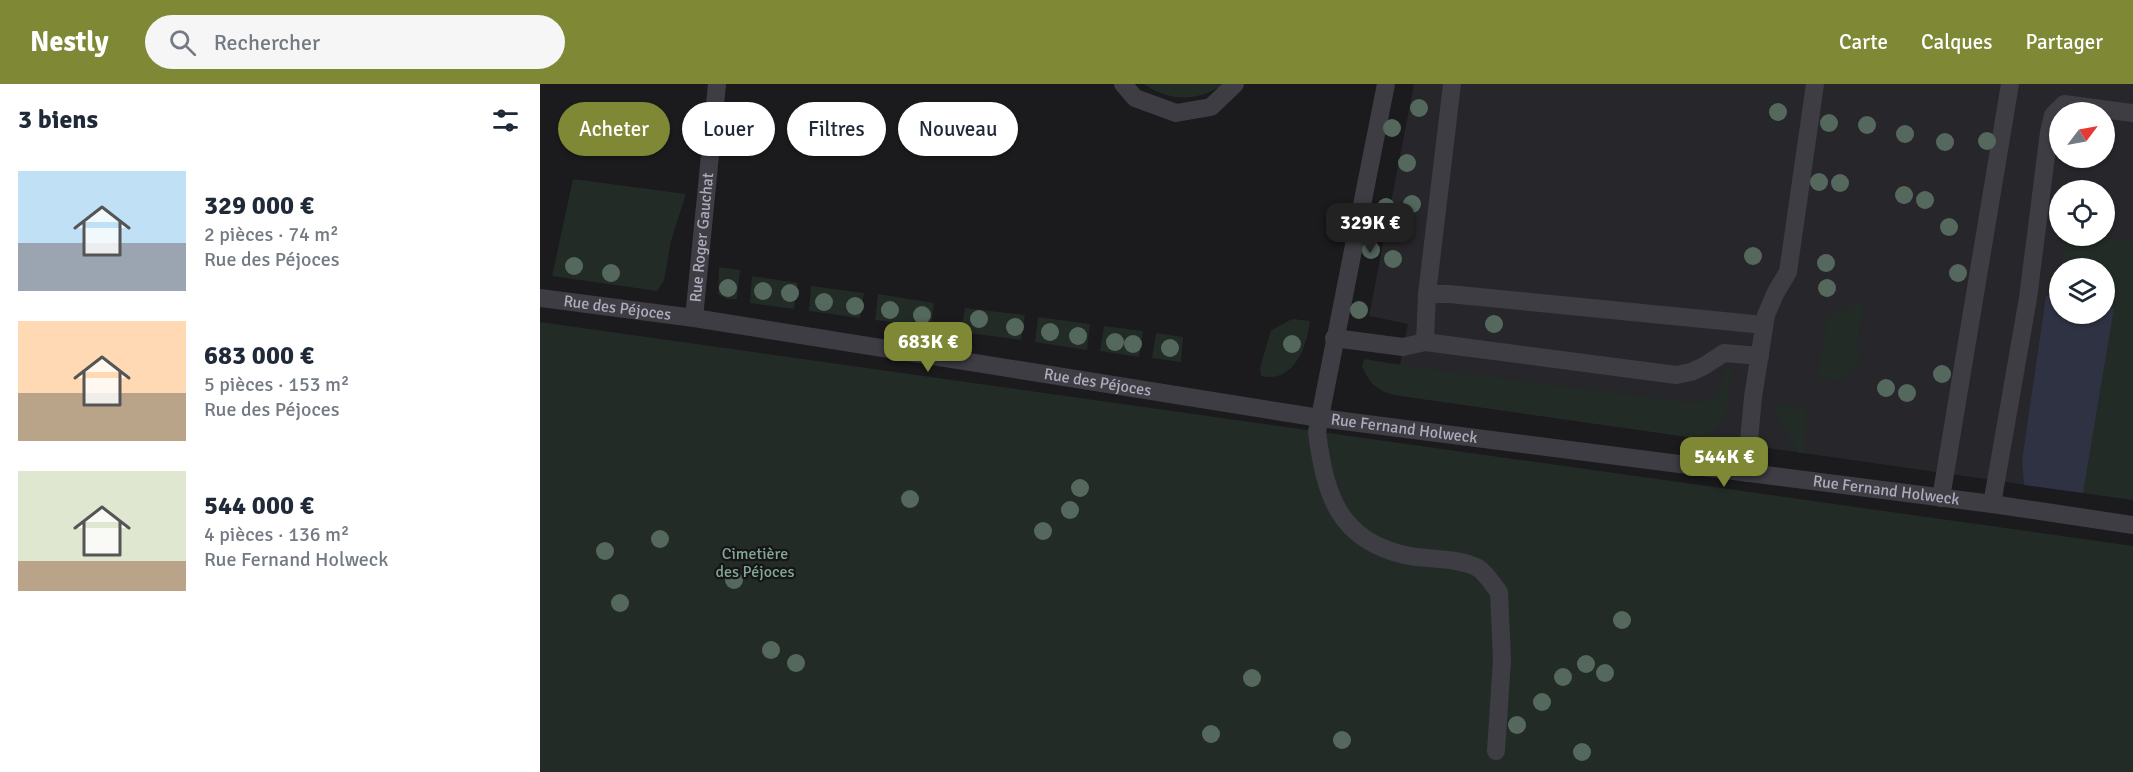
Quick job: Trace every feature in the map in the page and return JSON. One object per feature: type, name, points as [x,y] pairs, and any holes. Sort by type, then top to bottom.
[{"type":"street","name":"Rue Roger Gauchat","points":[[694,318],[717,84]]},
{"type":"street","points":[[1123,84],[1136,98],[1176,113],[1211,107],[1235,84]]},
{"type":"street","points":[[1386,84],[1317,432],[1321,467],[1336,510],[1366,541],[1406,555],[1444,559],[1478,568],[1499,592],[1502,659],[1496,751]]},
{"type":"street","points":[[1425,342],[1427,294],[1452,84]]},
{"type":"street","points":[[1746,473],[1753,398],[1764,325],[1776,292],[1788,272],[1815,84]]},
{"type":"street","points":[[1941,498],[2010,84]]},
{"type":"street","points":[[1992,504],[1998,458],[2020,348],[2053,115],[2064,104],[2133,113]]},
{"type":"street","points":[[1427,294],[1461,295],[1764,325]]},
{"type":"street","name":"Rue des Péjoces","points":[[540,298],[694,318],[1320,418]]},
{"type":"street","points":[[1334,338],[1403,346],[1425,342],[1676,375],[1704,366],[1724,353],[1760,356]]},
{"type":"street","name":"Rue Fernand Holweck","points":[[1320,418],[1992,504],[2133,525]]},
{"type":"shaded area","points":[[1414,84],[2133,84],[2133,500],[1394,395],[1408,324],[1369,316]]},
{"type":"green space","points":[[1144,84],[1223,84],[1204,94],[1184,98],[1164,94]]},
{"type":"green space","points":[[573,179],[686,194],[671,241],[664,281],[657,291],[552,276]]},
{"type":"green space","points":[[2115,239],[2133,242],[2133,500],[2083,493],[2110,324],[2115,324],[2115,258],[2064,258],[2065,246],[2115,246]]},
{"type":"green space","points":[[719,267],[740,270],[737,299],[727,299],[718,294]]},
{"type":"green space","points":[[752,276],[798,283],[794,309],[750,303]]},
{"type":"green space","points":[[811,286],[864,293],[860,318],[809,311]]},
{"type":"green space","points":[[878,294],[934,303],[931,327],[875,320]]},
{"type":"green space","points":[[1865,299],[1857,347],[1862,357],[1842,382],[1818,377],[1827,316]]},
{"type":"green space","points":[[965,308],[1025,315],[1021,340],[961,332]]},
{"type":"green space","points":[[1038,317],[1090,324],[1087,350],[1035,342]]},
{"type":"green space","points":[[1293,319],[1310,321],[1306,341],[1297,361],[1282,374],[1272,377],[1261,376],[1260,368],[1271,330]]},
{"type":"green space","name":"Cimetière des Péjoces","points":[[540,322],[2133,546],[2133,772],[540,772]]},
{"type":"green space","points":[[1104,326],[1143,331],[1139,357],[1100,351]]},
{"type":"green space","points":[[1156,333],[1183,337],[1181,362],[1152,358]]},
{"type":"green space","points":[[1364,359],[1694,403],[1713,398],[1719,390],[1723,373],[1728,367],[1732,368],[1728,402],[1721,422],[1715,430],[1694,438],[1394,395],[1382,391],[1370,381],[1362,366]]},
{"type":"green space","points":[[1782,404],[1807,408],[1805,453],[1798,453],[1774,411]]},
{"type":"water","points":[[2046,296],[2049,296],[2049,324],[2111,324],[2083,493],[2024,485],[2022,461]]}]
